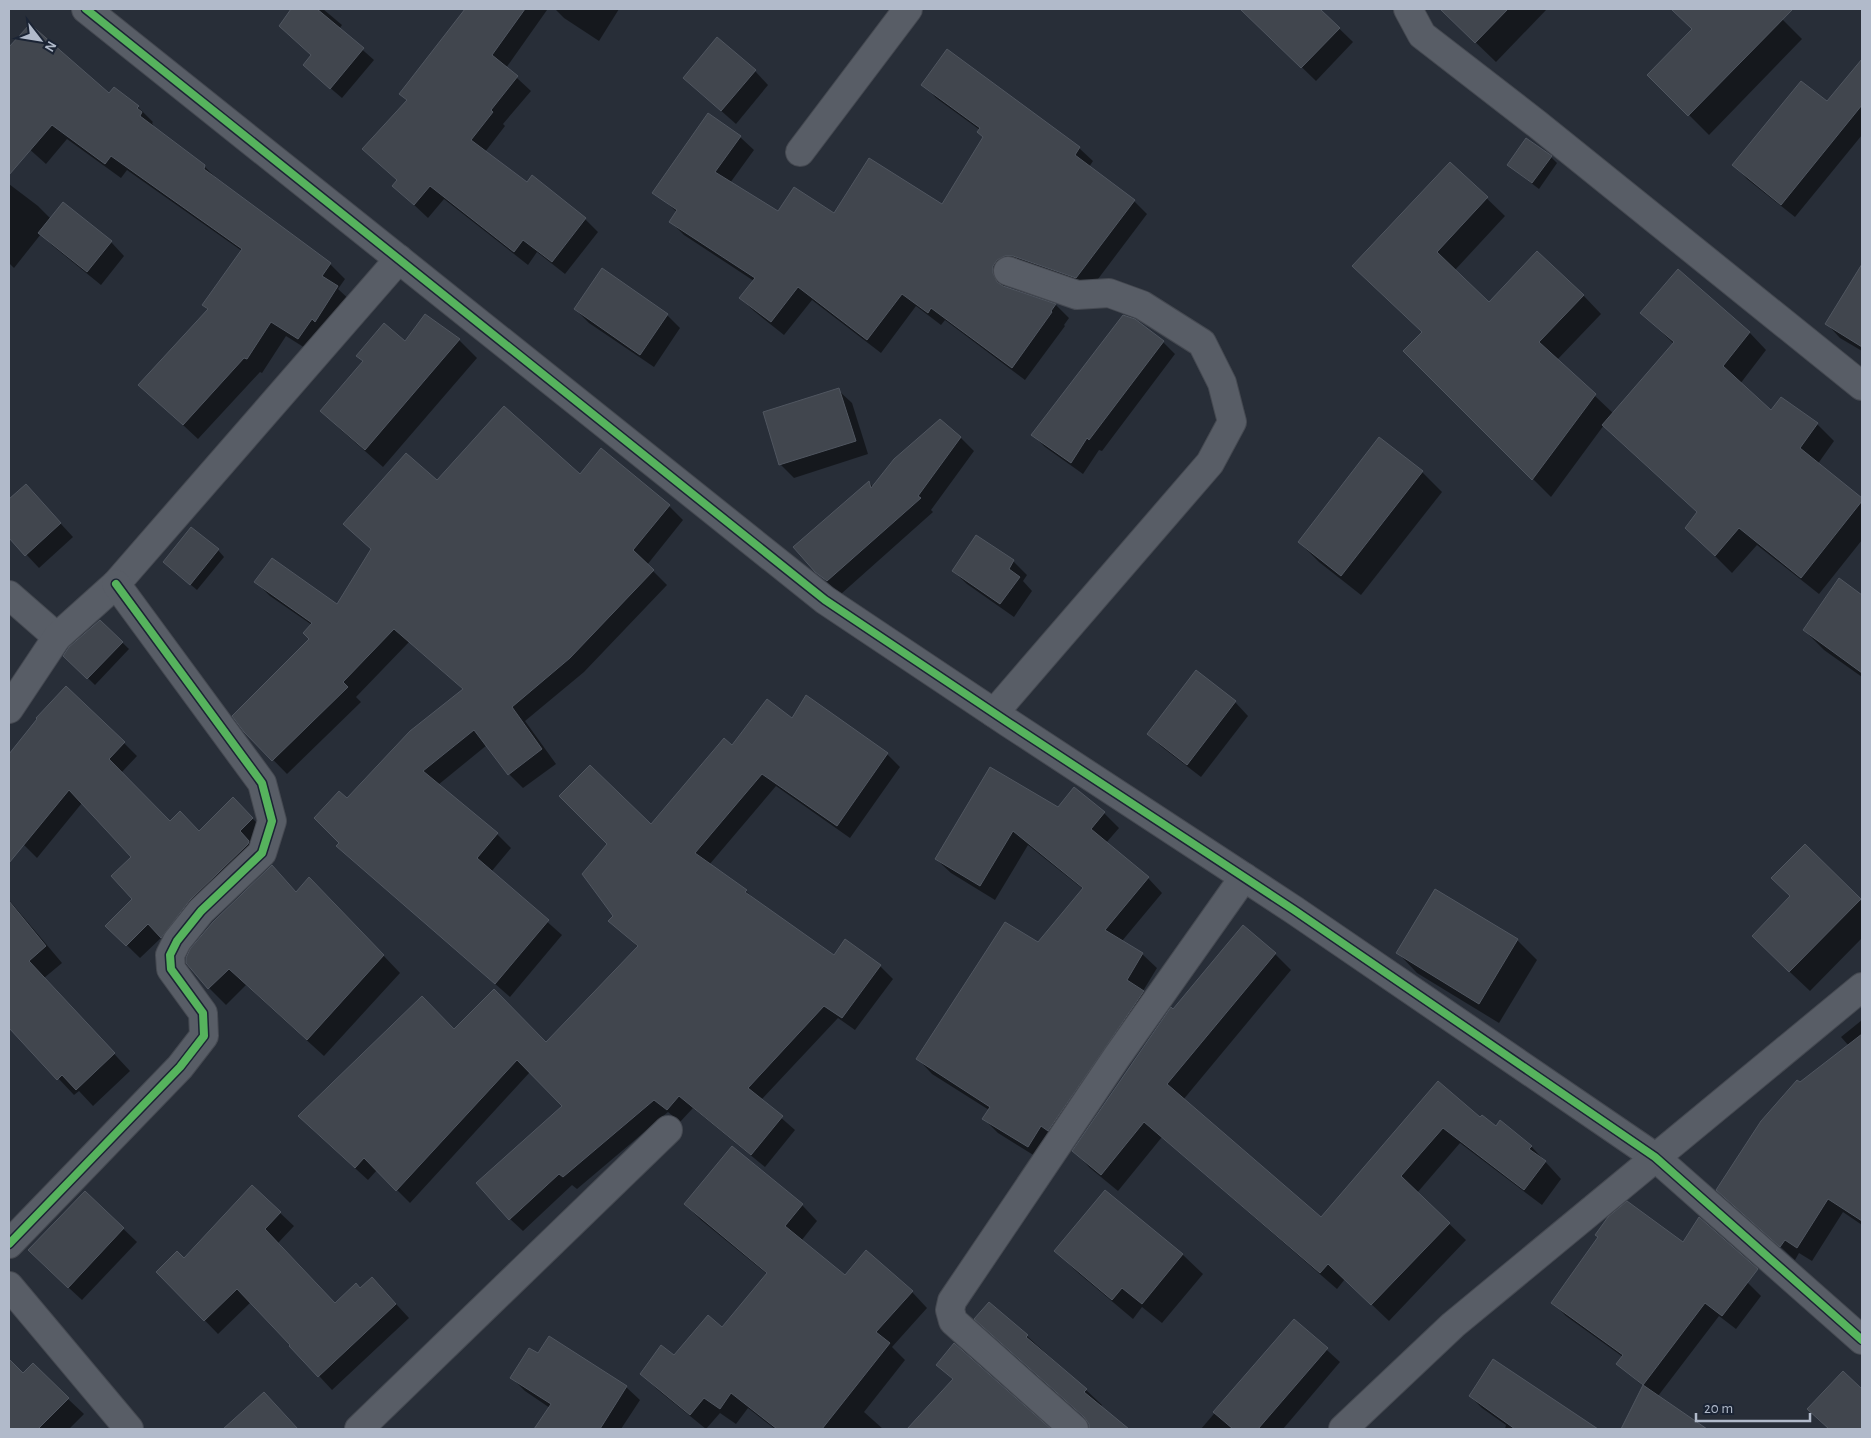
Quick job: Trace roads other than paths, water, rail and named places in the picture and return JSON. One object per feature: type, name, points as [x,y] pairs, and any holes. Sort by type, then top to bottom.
[{"type":"street","points":[[86,9],[825,600],[1244,877],[1655,1157],[1862,1340]]},
{"type":"street","points":[[800,152],[908,9]]},
{"type":"street","points":[[1408,9],[1422,35],[1537,124],[1862,386]]},
{"type":"street","points":[[9,709],[57,637],[116,584],[399,259]]},
{"type":"street","points":[[994,713],[1210,464],[1232,422],[1222,383],[1202,343],[1142,305],[1109,293],[1077,295],[1008,271]]},
{"type":"street","points":[[9,1244],[180,1067],[204,1036],[203,1014],[171,969],[170,955],[177,941],[201,911],[262,853],[272,821],[262,783],[116,584]]},
{"type":"street","points":[[9,595],[57,637]]},
{"type":"street","points":[[1074,1429],[953,1321],[950,1310],[952,1301],[1116,1058],[1244,877]]},
{"type":"street","points":[[1343,1429],[1453,1325],[1862,987]]},
{"type":"street","points":[[359,1429],[668,1130]]},
{"type":"street","points":[[9,1286],[129,1429]]}]
